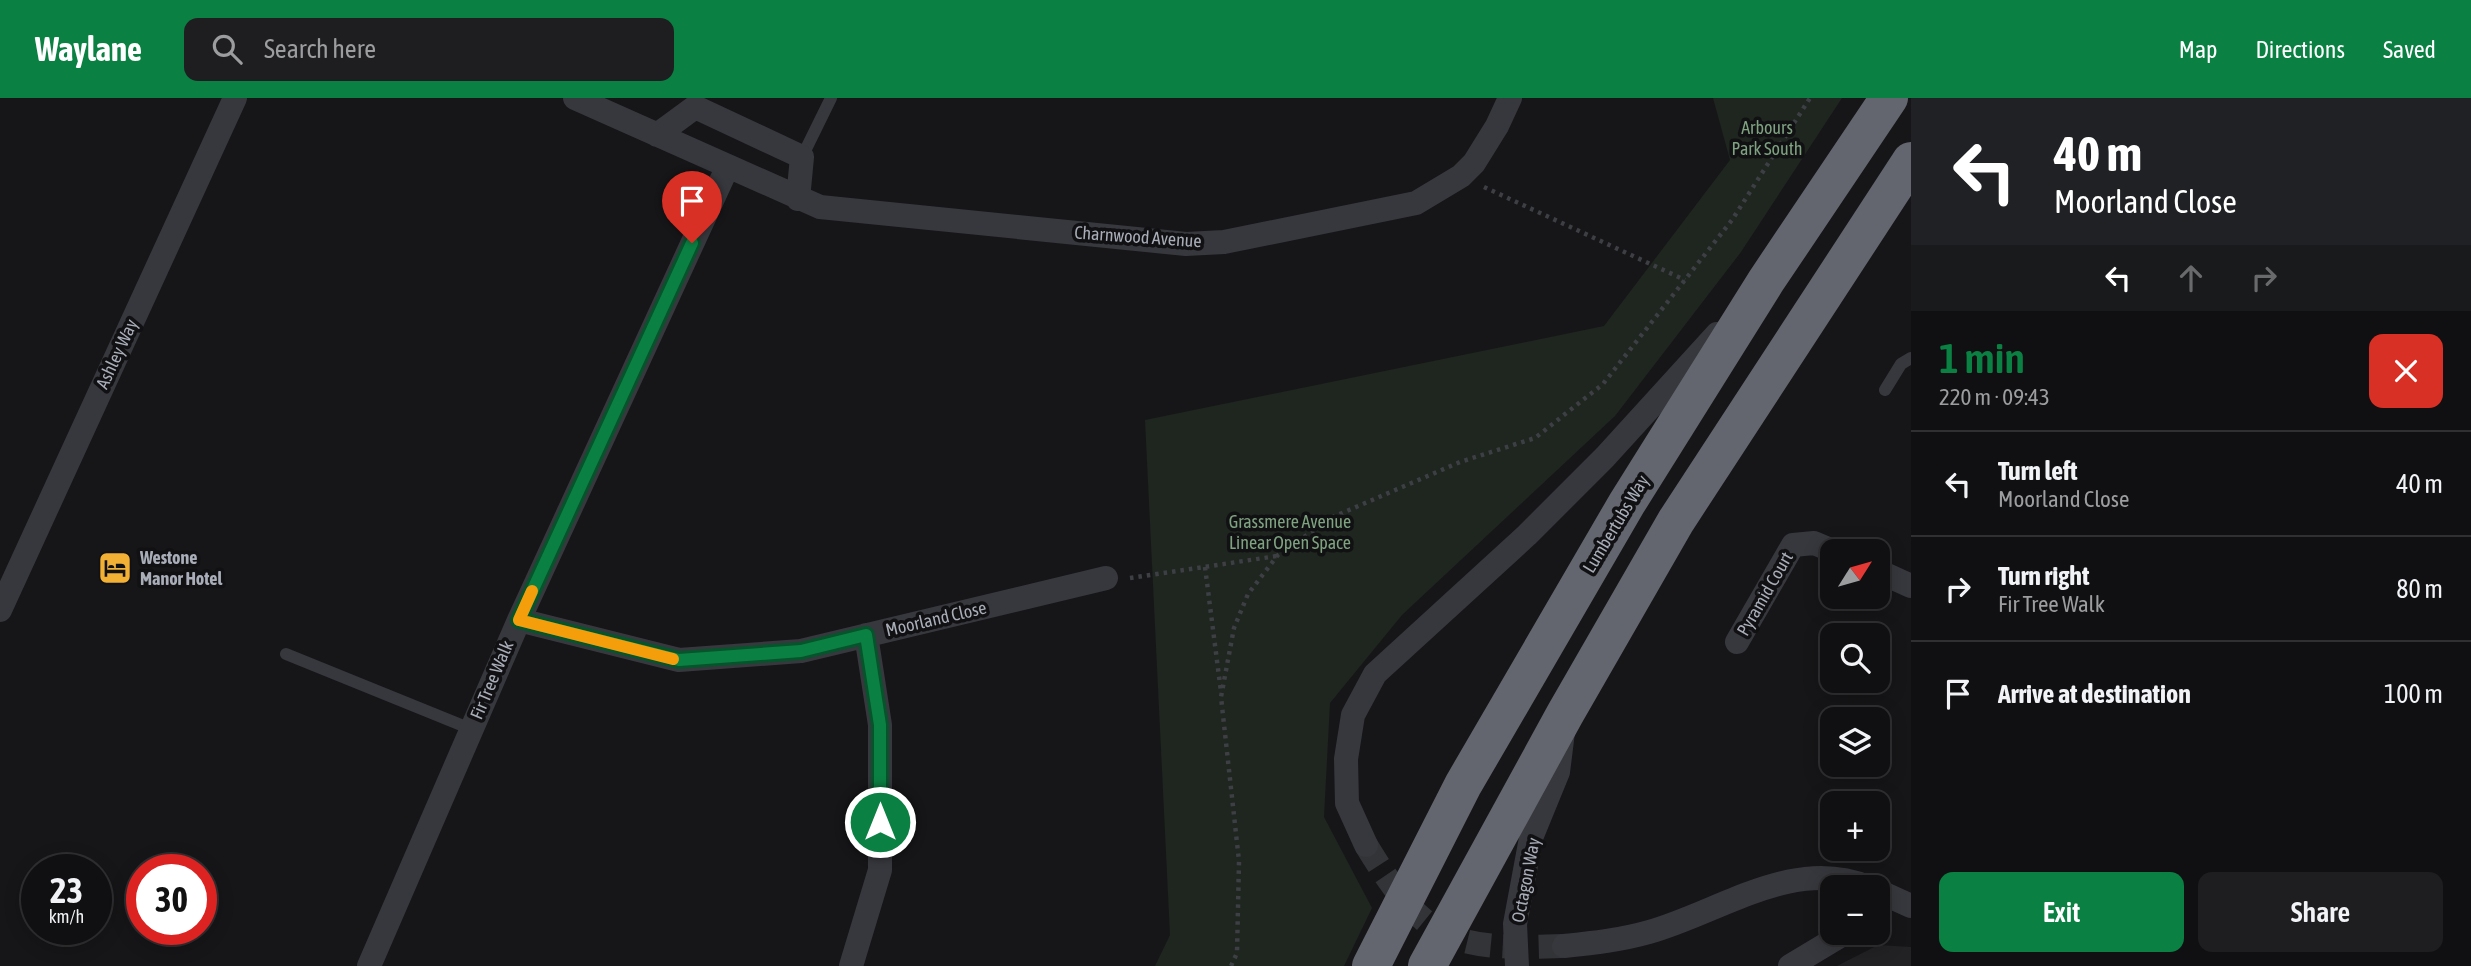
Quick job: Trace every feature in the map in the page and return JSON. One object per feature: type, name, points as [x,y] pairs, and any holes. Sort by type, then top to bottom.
[{"type":"highway","name":"Lumbertubs Way","points":[[1371,966],[1470,773],[1627,503],[1766,281],[1889,98]]},
{"type":"highway","points":[[1427,966],[1565,714],[1675,521],[1911,161]]},
{"type":"street","name":"Charnwood Avenue","points":[[575,98],[727,168],[820,207],[1186,244],[1223,242],[1416,203],[1461,176],[1485,147],[1510,98]]},
{"type":"street","name":"Ashley Way","points":[[0,610],[231,99]]},
{"type":"street","points":[[657,135],[695,107],[802,157],[798,199]]},
{"type":"street","name":"Fir Tree Walk","points":[[369,966],[519,620],[727,168]]},
{"type":"street","points":[[1366,845],[1347,803],[1346,759],[1353,715],[1375,674],[1527,535],[1605,457],[1766,281]]},
{"type":"street","name":"Pyramid Court","points":[[1737,642],[1793,545],[1814,543],[1820,546]]},
{"type":"street","points":[[1890,576],[1911,586]]},
{"type":"street","name":"Moorland Close","points":[[519,620],[679,660],[801,651],[1107,578]]},
{"type":"street","points":[[851,966],[880,870],[880,725],[866,635]]},
{"type":"street","name":"Octagon Way","points":[[1517,966],[1516,924],[1531,838],[1558,772],[1565,714]]},
{"type":"street","points":[[1564,946],[1649,932],[1790,880],[1820,876]]},
{"type":"street","points":[[1890,898],[1911,906]]},
{"type":"street","points":[[1790,966],[1831,948]]},
{"type":"lane","points":[[802,157],[831,98]]},
{"type":"lane","points":[[1885,390],[1901,364],[1911,358]]},
{"type":"lane","points":[[286,653],[471,729]]},
{"type":"path","points":[[1221,697],[1234,628],[1248,594],[1278,555],[1333,517],[1391,490],[1535,438],[1603,384],[1732,220],[1810,98]]},
{"type":"path","points":[[1461,176],[1685,280]]},
{"type":"path","points":[[1107,578],[1139,578],[1278,555]]},
{"type":"path","points":[[1205,567],[1239,861],[1237,953],[1231,966]]},
{"type":"shaded area","points":[[1878,945],[1911,947],[1911,966],[1837,966]]},
{"type":"green space","name":"Grassmere Avenue Linear Open Space","points":[[1713,98],[1842,98],[1741,252],[1615,416],[1402,615],[1330,703],[1324,817],[1372,908],[1344,966],[1155,966],[1170,935],[1145,420],[1604,326],[1730,160]]},
{"type":"tunnel","points":[[1366,845],[1407,903],[1426,922],[1446,934],[1468,942],[1495,946],[1564,946]]},
{"type":"slow traffic","points":[[532,591],[519,620],[673,659]]},
{"type":"place","name":"Westone Manor Hotel","points":[[115,568]]},
{"type":"route","points":[[692,243],[519,620],[679,660],[801,651],[866,635],[880,725],[880,822]]},
{"type":"park label","name":"Arbours Park South","points":[[1767,138]]}]
